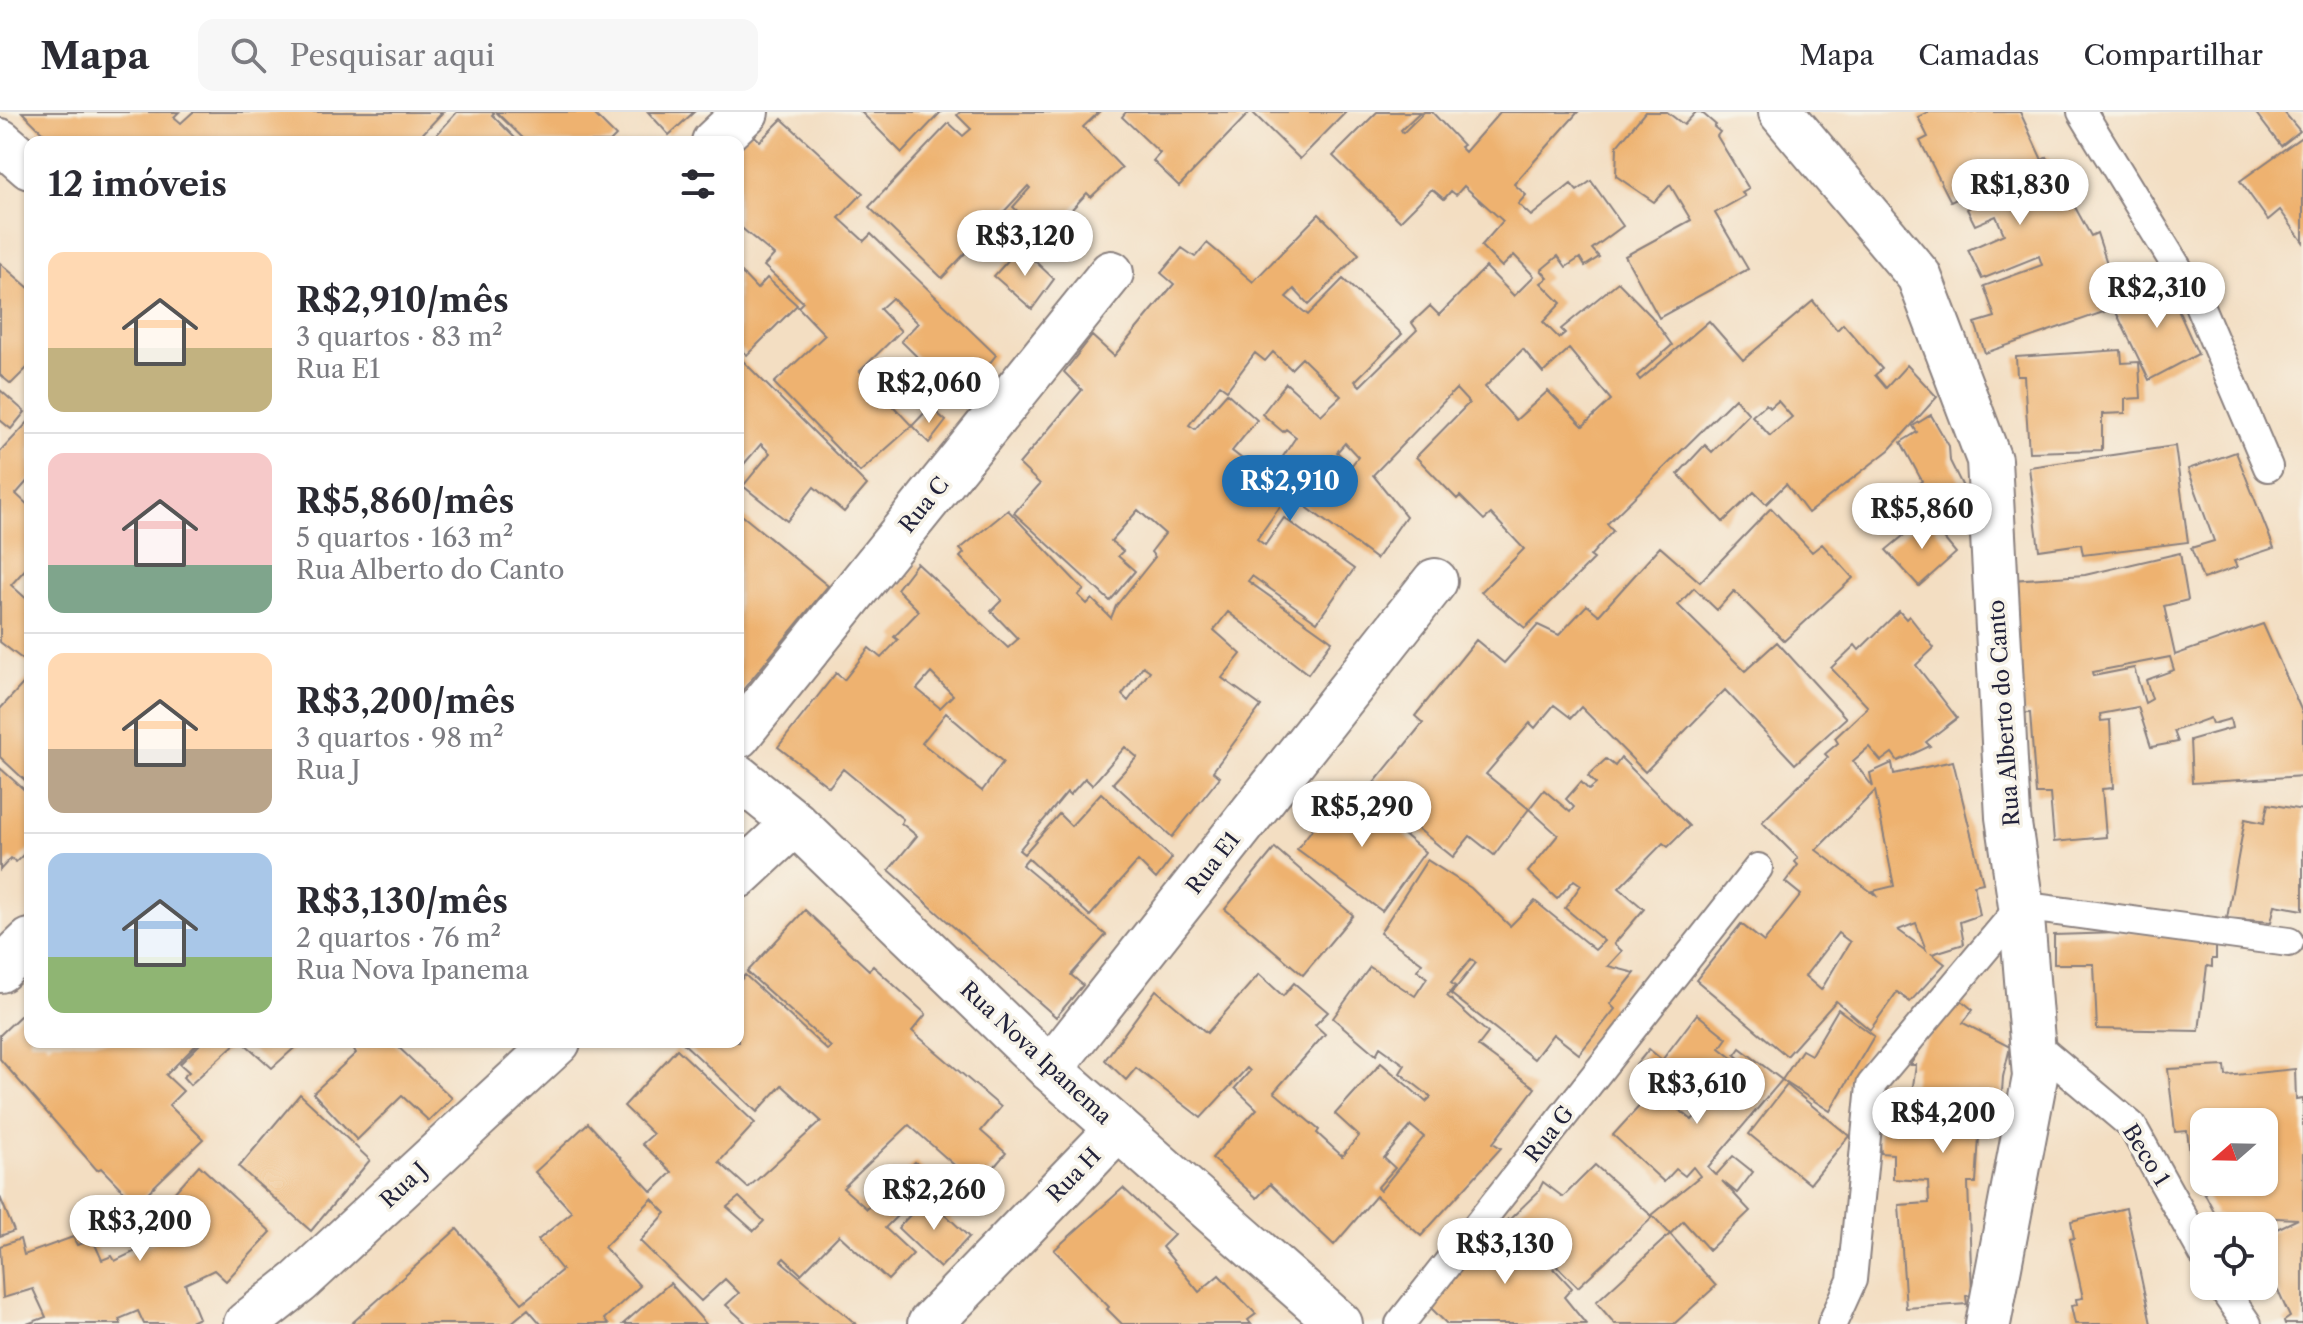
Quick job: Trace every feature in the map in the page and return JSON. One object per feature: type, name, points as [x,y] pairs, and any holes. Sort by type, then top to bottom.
[{"type":"street","points":[[720,136],[746,112]]},
{"type":"street","name":"Rua Alberto do Canto","points":[[1790,114],[1919,276],[1989,460],[2008,817],[2021,906],[2035,1077],[1988,1324]]},
{"type":"street","points":[[0,141],[24,162]]},
{"type":"street","name":"Rua C","points":[[744,729],[1111,273]]},
{"type":"street","name":"Rua E1","points":[[1050,1069],[1435,581]]},
{"type":"street","name":"Rua Nova Ipanema","points":[[744,782],[795,823],[1050,1069],[1340,1324]]},
{"type":"street","points":[[744,870],[795,823]]},
{"type":"street","points":[[0,970],[24,947]]},
{"type":"street","name":"Rua J","points":[[246,1324],[299,1282],[552,1048]]},
{"type":"street","name":"Rua H","points":[[930,1324],[1118,1129]]},
{"type":"lane","points":[[2082,112],[2197,300],[2268,467]]},
{"type":"lane","name":"Rua G","points":[[1412,1319],[1758,868]]},
{"type":"lane","points":[[1832,1324],[1852,1280],[1871,1085],[2021,906],[2289,942]]},
{"type":"lane","name":"Beco 1","points":[[2031,1041],[2132,1126],[2190,1230]]},
{"type":"lane","points":[[2231,1300],[2247,1324]]},
{"type":"building","points":[[22,112],[179,112],[174,117],[181,123],[193,112],[443,112],[421,136],[46,136]]},
{"type":"building","points":[[457,112],[495,112],[492,115],[513,136],[435,136]]},
{"type":"building","points":[[496,112],[592,112],[616,136],[521,136]]},
{"type":"building","points":[[648,112],[694,112],[669,135]]},
{"type":"building","points":[[861,112],[941,112],[902,153]]},
{"type":"building","points":[[960,112],[1099,112],[1083,127],[1122,168],[1091,197],[1087,193],[1046,237],[1013,207],[1030,188],[1028,186],[942,278],[869,207],[949,123],[963,136],[971,129],[957,115]]},
{"type":"building","points":[[1126,112],[1250,112],[1179,186],[1153,161],[1160,153],[1122,117]]},
{"type":"building","points":[[1252,112],[1346,112],[1300,159]]},
{"type":"building","points":[[1377,112],[1420,112],[1401,130],[1403,133],[1424,112],[1432,112],[1463,145],[1460,147],[1465,152],[1500,112],[1578,112],[1514,184],[1526,195],[1518,204],[1531,216],[1571,184],[1577,191],[1591,181],[1623,226],[1592,249],[1599,257],[1585,266],[1580,258],[1566,267],[1558,256],[1541,270],[1548,278],[1541,283],[1561,303],[1543,322],[1559,338],[1565,333],[1561,329],[1618,282],[1651,316],[1672,345],[1637,376],[1640,380],[1709,321],[1743,360],[1813,301],[1837,330],[1843,324],[1882,369],[1875,375],[1886,388],[1907,365],[1937,397],[1889,450],[1808,513],[1786,484],[1766,504],[1754,492],[1723,522],[1678,474],[1705,445],[1712,452],[1749,414],[1735,398],[1607,524],[1613,531],[1590,556],[1594,559],[1525,628],[1481,592],[1524,549],[1491,514],[1484,520],[1460,496],[1457,499],[1416,457],[1469,403],[1456,389],[1373,475],[1406,516],[1376,559],[1289,494],[1257,539],[1265,545],[1284,518],[1354,569],[1317,622],[1252,576],[1248,581],[1332,641],[1308,674],[1228,612],[1214,630],[1241,654],[1222,678],[1261,706],[1213,771],[1220,777],[1172,837],[1113,783],[1137,757],[1125,747],[1092,785],[1085,778],[1070,795],[1067,792],[1019,850],[1024,854],[1059,814],[1071,826],[1101,793],[1172,858],[1156,879],[1138,861],[1090,916],[1028,858],[1022,865],[1106,935],[1071,975],[1083,985],[1056,1017],[889,870],[917,836],[901,823],[903,819],[843,769],[829,787],[778,747],[836,673],[844,680],[869,648],[881,658],[898,640],[894,637],[919,611],[897,589],[917,563],[1008,648],[1018,639],[991,611],[1002,600],[960,557],[964,553],[960,549],[1008,510],[1084,590],[1078,595],[1087,604],[1092,599],[1111,618],[1116,606],[1155,557],[1151,552],[1165,534],[1138,510],[1111,541],[1123,551],[1118,556],[1135,571],[1110,601],[1014,513],[1040,484],[1019,464],[1082,390],[1064,372],[1092,336],[1114,356],[1174,284],[1161,273],[1182,248],[1195,257],[1207,243],[1253,282],[1319,214],[1359,254],[1309,305],[1294,289],[1286,297],[1308,315],[1343,279],[1402,334],[1355,381],[1360,386],[1417,330],[1412,323],[1430,306],[1439,315],[1486,267],[1514,296],[1534,276],[1514,255],[1502,267],[1481,246],[1503,221],[1464,186],[1456,195],[1451,191],[1444,199],[1432,189],[1400,221],[1333,156]],"holes":[[[1523,349],[1543,373],[1569,349],[1611,400],[1583,426],[1548,391],[1516,420],[1485,387]],[[1273,352],[1291,369],[1302,358],[1341,396],[1321,415],[1286,383],[1262,414],[1283,432],[1286,429],[1296,437],[1268,479],[1232,451],[1257,420],[1227,393],[1195,429],[1189,425],[1220,385],[1227,390],[1255,353],[1265,361]],[[1778,401],[1792,417],[1770,436],[1752,416],[1766,404],[1770,408]],[[1345,443],[1358,457],[1351,466],[1337,452]],[[1143,666],[1150,671],[1128,701],[1122,695]],[[931,673],[953,695],[940,708],[917,689]],[[946,713],[1003,762],[982,791],[922,743]]]},
{"type":"building","points":[[1645,112],[1667,112],[1684,125],[1696,112],[1701,112],[1716,125],[1714,127],[1720,132],[1717,136],[1749,189],[1742,193],[1745,196],[1715,213],[1748,269],[1659,318],[1625,256],[1691,220],[1670,185],[1654,202],[1616,176],[1617,146]]},
{"type":"building","points":[[1928,112],[2020,112],[2042,160],[2047,157],[2091,236],[2097,233],[2121,306],[1985,353],[1975,323],[1995,317],[1984,286],[2042,265],[2039,256],[1982,279],[1968,250],[2004,234],[1996,216],[1975,225],[1967,209],[2017,177],[2013,169],[1951,202],[1920,141],[1928,137],[1918,117]]},
{"type":"building","points":[[2255,112],[2284,112],[2300,131],[2281,146]]},
{"type":"building","points":[[782,119],[863,193],[839,218],[864,241],[871,234],[996,355],[961,400],[901,341],[918,323],[892,298],[880,309],[901,331],[860,371],[912,426],[860,472],[774,383],[825,335],[798,307],[803,302],[764,266],[774,255],[744,230],[744,136],[749,131],[760,141]]},
{"type":"building","points":[[2303,136],[2303,242],[2280,210],[2268,220],[2240,181]]},
{"type":"building","points":[[1020,247],[1054,279],[1032,309],[994,276]]},
{"type":"building","points":[[0,263],[24,284],[24,371],[11,384],[0,375]]},
{"type":"building","points":[[744,275],[757,289],[767,278],[797,305],[747,355],[744,352]]},
{"type":"building","points":[[2164,279],[2198,354],[2149,380],[2115,310]]},
{"type":"building","points":[[2121,350],[2122,363],[2139,362],[2141,398],[2125,399],[2125,413],[2102,414],[2102,450],[2029,452],[2024,376],[2017,376],[2016,357]]},
{"type":"building","points":[[744,362],[867,485],[844,512],[814,487],[787,521],[744,487],[770,453],[761,444],[744,464]]},
{"type":"building","points":[[0,390],[24,413],[11,429],[0,420]]},
{"type":"building","points":[[930,407],[946,421],[929,443],[912,426]]},
{"type":"building","points":[[1931,415],[1949,446],[1950,461],[1963,487],[1926,517],[1906,492],[1922,481],[1901,442],[1917,432],[1913,426]]},
{"type":"building","points":[[24,426],[24,485],[16,494],[24,501],[24,571],[11,585],[24,597],[24,660],[0,642],[0,452]]},
{"type":"building","points":[[2175,446],[2188,542],[2083,555],[2081,544],[2039,550],[2029,467]]},
{"type":"building","points":[[2236,452],[2274,548],[2234,561],[2237,567],[2203,579],[2191,548],[2214,541],[2188,469]]},
{"type":"building","points":[[1771,508],[1812,552],[1822,544],[1853,578],[1784,641],[1734,591],[1717,610],[1694,588],[1678,605],[1745,671],[1777,642],[1846,718],[1795,764],[1725,690],[1645,772],[1581,707],[1571,718],[1554,705],[1535,728],[1530,723],[1486,774],[1529,809],[1494,855],[1470,836],[1453,857],[1369,789],[1423,723],[1415,716],[1476,640],[1504,663],[1538,625],[1559,635],[1587,605],[1599,615],[1660,547],[1700,582]]},
{"type":"building","points":[[744,517],[828,586],[744,689]]},
{"type":"building","points":[[1926,517],[1956,553],[1919,586],[1886,550]]},
{"type":"building","points":[[2180,553],[2188,600],[2164,606],[2175,655],[2263,624],[2303,714],[2303,776],[2192,783],[2190,740],[2232,728],[2230,719],[2212,724],[2210,718],[2174,731],[2178,742],[2151,747],[2138,707],[2100,714],[2101,721],[2110,720],[2113,788],[2102,789],[2106,837],[2054,842],[2050,794],[2036,794],[2030,713],[2023,713],[2012,580],[2085,575]],"holes":[[[2170,657],[2174,670],[2146,680],[2152,699],[2145,703],[2134,668],[2093,676],[2092,672]]]},
{"type":"building","points":[[1899,611],[1906,619],[1909,616],[1934,648],[1916,665],[1957,718],[1926,742],[1930,746],[1898,761],[1892,753],[1881,761],[1869,747],[1853,761],[1873,787],[1870,773],[1892,763],[1894,774],[1953,761],[1983,883],[1974,885],[1980,915],[1960,922],[1964,944],[1932,954],[1945,964],[1910,1002],[1897,992],[1870,1030],[1836,1001],[1787,1056],[1696,980],[1741,924],[1764,942],[1801,895],[1785,882],[1798,865],[1795,862],[1798,858],[1762,822],[1828,757],[1825,754],[1838,743],[1835,738],[1868,707],[1831,668],[1855,645],[1859,650]],"holes":[[[1875,791],[1894,886],[1873,891],[1878,897],[1816,850]],[[1916,923],[1926,950],[1898,930]],[[1838,933],[1850,942],[1821,990],[1805,976]]]},
{"type":"building","points":[[24,683],[24,779],[0,757],[0,709]]},
{"type":"building","points":[[1621,758],[1689,826],[1668,847],[1663,843],[1619,888],[1644,909],[1614,944],[1622,951],[1608,966],[1635,973],[1610,1004],[1615,1009],[1579,1054],[1553,1034],[1534,1059],[1451,994],[1476,963],[1471,959],[1451,983],[1455,986],[1447,996],[1488,1033],[1478,1046],[1535,1088],[1493,1143],[1501,1148],[1421,1236],[1376,1196],[1334,1245],[1270,1184],[1257,1198],[1212,1158],[1257,1109],[1235,1088],[1250,1071],[1247,1068],[1201,1118],[1136,1068],[1126,1080],[1105,1060],[1156,990],[1207,1033],[1259,974],[1283,996],[1294,983],[1328,1012],[1315,1025],[1325,1034],[1274,1092],[1319,1130],[1317,1133],[1342,1156],[1359,1136],[1335,1114],[1381,1063],[1426,1102],[1431,1097],[1400,1073],[1405,1065],[1380,1047],[1376,1055],[1333,1018],[1370,967],[1415,996],[1427,978],[1417,970],[1422,963],[1380,933],[1427,860],[1471,888],[1510,926],[1535,901],[1595,950],[1604,941],[1565,908],[1581,885],[1574,880],[1557,899],[1528,872],[1558,835],[1529,809],[1544,790],[1570,812],[1574,807],[1566,799],[1581,782],[1589,790],[1596,784],[1588,776],[1606,759],[1615,766]],"holes":[[[1411,1126],[1424,1137],[1380,1191],[1377,1188],[1395,1168],[1384,1158]]]},
{"type":"building","points":[[0,768],[24,790],[24,854],[16,862],[11,858],[0,870]]},
{"type":"building","points":[[1345,787],[1425,852],[1382,911],[1297,849]]},
{"type":"building","points":[[2268,804],[2303,810],[2303,910],[2275,905],[2271,922],[2227,918],[2245,819],[2264,823]]},
{"type":"building","points":[[1275,848],[1353,915],[1303,975],[1225,909]]},
{"type":"building","points":[[805,910],[869,970],[873,966],[926,1014],[912,1031],[1001,1107],[981,1131],[1006,1153],[978,1186],[909,1125],[843,1188],[867,1209],[915,1162],[931,1177],[935,1172],[941,1179],[921,1199],[917,1196],[885,1228],[913,1254],[888,1280],[839,1235],[801,1274],[784,1258],[781,1261],[856,1324],[747,1324],[726,1305],[739,1293],[725,1279],[701,1301],[640,1241],[666,1213],[652,1199],[604,1247],[640,1286],[604,1319],[608,1324],[541,1324],[528,1309],[510,1324],[351,1324],[457,1229],[522,1303],[562,1270],[538,1240],[572,1212],[535,1172],[588,1123],[652,1192],[672,1172],[642,1144],[653,1134],[624,1106],[677,1049],[755,1123],[719,1162],[748,1188],[821,1121],[782,1085],[757,1112],[688,1048],[744,1048],[745,975],[827,1050],[831,1047],[747,972]],"holes":[[[739,1197],[764,1221],[754,1231],[727,1207]]]},
{"type":"building","points":[[2152,932],[2216,939],[2216,959],[2212,959],[2212,967],[2207,966],[2199,1031],[2097,1029],[2094,964],[2054,964],[2054,935]]},
{"type":"building","points":[[1961,1000],[1973,1010],[1963,1023],[2010,1047],[2003,1077],[2001,1107],[1981,1106],[1976,1183],[1968,1183],[1972,1295],[1966,1296],[1967,1304],[1906,1308],[1899,1205],[1929,1203],[1928,1181],[1893,1179],[1893,1154],[1881,1153],[1879,1133],[1887,1116],[1901,1117],[1903,1099],[1911,1100],[1916,1065],[1910,1065],[1946,1011],[1949,1013]]},
{"type":"building","points":[[1838,1009],[1874,1036],[1830,1111],[1782,1080],[1802,1050],[1811,1055]]},
{"type":"building","points":[[1697,1014],[1727,1038],[1720,1048],[1739,1063],[1741,1060],[1735,1055],[1740,1048],[1782,1080],[1708,1167],[1716,1175],[1733,1156],[1753,1172],[1737,1193],[1722,1181],[1750,1211],[1709,1250],[1683,1221],[1670,1234],[1652,1215],[1700,1176],[1693,1167],[1685,1176],[1676,1169],[1664,1182],[1613,1135],[1655,1089],[1632,1070],[1649,1049],[1662,1060]],"holes":[[[1673,1079],[1705,1105],[1692,1120],[1660,1094]]]},
{"type":"building","points":[[21,1015],[24,1018],[24,1048],[193,1048],[166,1075],[183,1091],[169,1105],[203,1139],[136,1204],[101,1168],[97,1170],[0,1059],[0,1035]]},
{"type":"building","points":[[196,1048],[230,1048],[190,1085],[183,1077],[189,1072],[180,1064]]},
{"type":"building","points":[[250,1048],[294,1048],[272,1068]]},
{"type":"building","points":[[353,1048],[399,1048],[452,1098],[429,1121],[402,1096],[357,1140],[313,1093],[356,1053]]},
{"type":"building","points":[[2225,1066],[2226,1076],[2295,1069],[2296,1100],[2303,1099],[2303,1324],[2285,1324],[2284,1321],[2290,1317],[2278,1291],[2278,1228],[2298,1219],[2278,1218],[2278,1212],[2214,1212],[2206,1196],[2278,1196],[2278,1108],[2190,1108],[2190,1154],[2187,1131],[2175,1132],[2168,1069]]},
{"type":"building","points":[[1787,1085],[1849,1136],[1810,1184],[1749,1134]]},
{"type":"building","points":[[300,1094],[370,1160],[311,1231],[239,1167]]},
{"type":"building","points":[[199,1165],[271,1232],[226,1281],[214,1270],[185,1284],[199,1318],[186,1324],[144,1324],[138,1311],[119,1319],[121,1324],[27,1324],[46,1317],[33,1289],[3,1298],[0,1246],[20,1239],[24,1255],[73,1237],[77,1245],[93,1240],[102,1260],[112,1256],[115,1261],[171,1234],[173,1231],[155,1214]]},
{"type":"building","points":[[1595,1165],[1653,1217],[1578,1287],[1510,1219],[1538,1192],[1543,1182],[1563,1197]]},
{"type":"building","points":[[1123,1188],[1174,1235],[1162,1247],[1199,1292],[1219,1275],[1256,1314],[1248,1320],[1251,1324],[1122,1324],[1107,1309],[1109,1307],[1054,1250]]},
{"type":"building","points":[[0,1197],[14,1231],[0,1236]]},
{"type":"building","points":[[927,1197],[969,1237],[940,1268],[898,1228]]},
{"type":"building","points":[[2126,1208],[2151,1324],[2075,1324],[2071,1306],[2077,1305],[2076,1299],[2083,1298],[2070,1239],[2074,1238],[2071,1221]]},
{"type":"building","points":[[1508,1219],[1572,1288],[1564,1297],[1586,1324],[1447,1324],[1424,1301]]},
{"type":"building","points":[[1670,1234],[1716,1286],[1674,1324],[1615,1324],[1596,1302]]},
{"type":"building","points":[[670,1283],[706,1324],[623,1324]]}]
